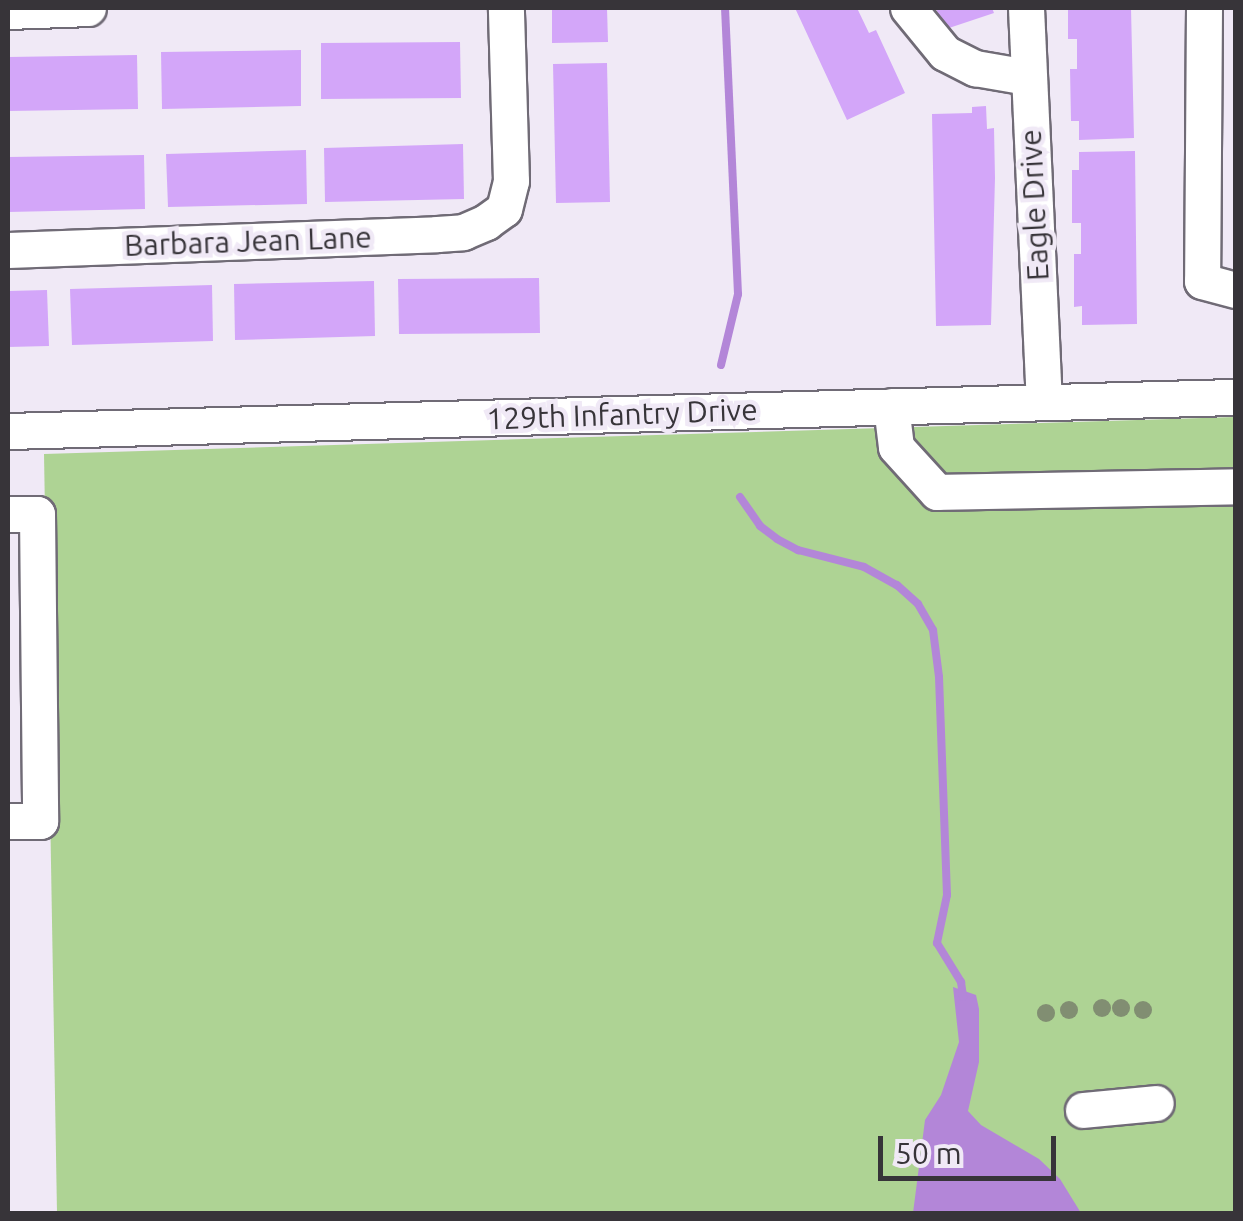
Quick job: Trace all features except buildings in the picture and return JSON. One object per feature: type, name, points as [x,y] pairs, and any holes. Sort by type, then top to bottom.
[{"type":"street","points":[[8,11],[88,8]]},
{"type":"street","name":"Barbara Jean Lane","points":[[8,250],[437,234],[463,232],[486,222],[504,209],[511,181],[506,8]]},
{"type":"street","points":[[908,8],[944,53],[975,68],[1027,77]]},
{"type":"street","name":"Eagle Drive","points":[[1026,8],[1044,402]]},
{"type":"street","points":[[1204,8],[1202,281],[1236,290]]},
{"type":"street","name":"129th Infantry Drive","points":[[8,431],[1236,397]]},
{"type":"street","points":[[892,406],[896,446],[937,492],[1236,486]]},
{"type":"street","points":[[8,514],[37,514],[40,821],[8,821]]},
{"type":"street","points":[[1084,1110],[1156,1103]]},
{"type":"green space","points":[[1235,417],[1235,1213],[57,1213],[44,454]]},
{"type":"shaded area","points":[[953,987],[976,995],[979,1009],[979,1062],[968,1111],[981,1125],[1039,1159],[1060,1179],[1081,1213],[913,1213],[925,1120],[941,1095],[959,1042]]},
{"type":"waterway","points":[[721,365],[738,294],[725,8]]},
{"type":"waterway","points":[[740,497],[760,526],[777,539],[798,550],[864,567],[897,585],[918,604],[933,630],[939,677],[947,895],[937,943],[961,982],[963,997]]}]
